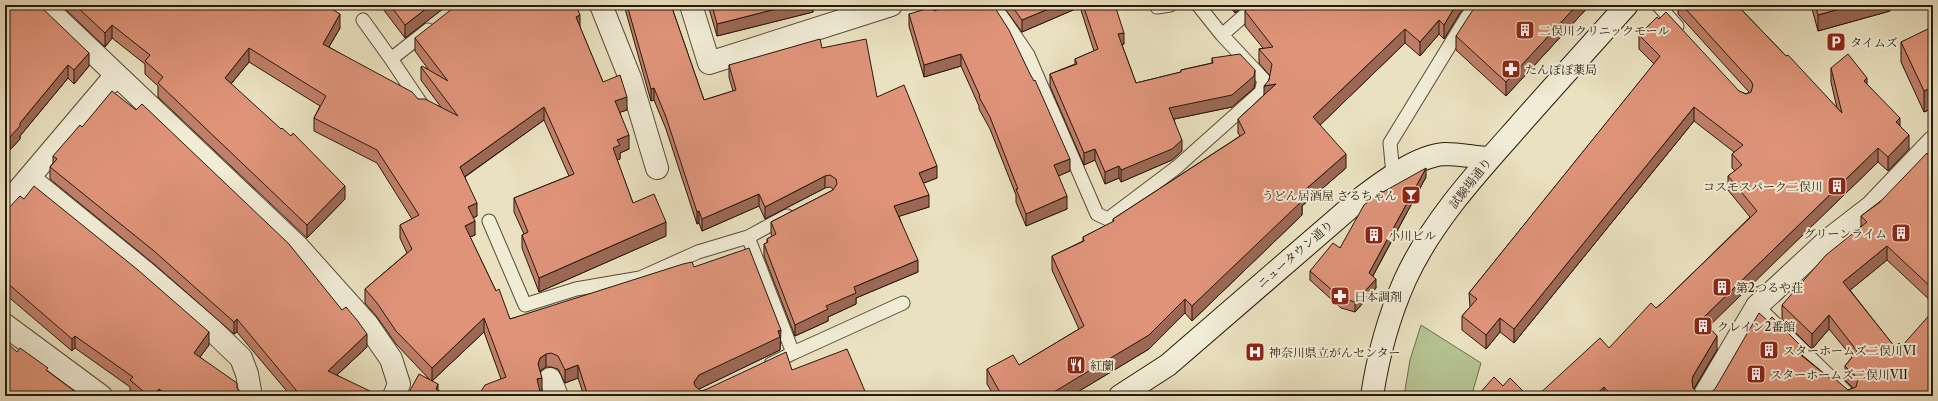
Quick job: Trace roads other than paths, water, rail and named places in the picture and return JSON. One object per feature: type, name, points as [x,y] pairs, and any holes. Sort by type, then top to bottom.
[{"type":"street","points":[[42,5],[115,76],[222,174],[298,248],[367,324],[391,359],[399,384],[394,396]]},
{"type":"street","points":[[601,5],[630,78],[657,168]]},
{"type":"street","points":[[691,5],[709,63],[841,12],[891,5]]},
{"type":"street","name":"試験場通り","points":[[1372,396],[1380,353],[1390,317],[1406,279],[1428,238],[1489,158],[1627,5]]},
{"type":"street","points":[[5,206],[115,76]]},
{"type":"street","points":[[1704,396],[1757,306],[1827,241],[1871,206],[1933,142]]},
{"type":"street","name":"ニュータウン通り","points":[[1120,396],[1168,365],[1342,214],[1393,174],[1430,157],[1444,154],[1489,158]]},
{"type":"street","points":[[29,178],[158,283],[210,328],[241,358],[250,391],[249,396]]},
{"type":"street","points":[[5,325],[101,396]]},
{"type":"lane","points":[[994,5],[1028,55],[1097,214],[1108,219],[1177,167],[1261,92],[1264,80],[1222,35],[1198,5]]},
{"type":"lane","points":[[1156,5],[1156,7],[1170,5]]},
{"type":"lane","points":[[1222,35],[1256,5]]},
{"type":"lane","points":[[1393,174],[1390,143],[1467,17],[1477,5]]},
{"type":"lane","points":[[1658,5],[1687,36]]},
{"type":"lane","points":[[363,20],[422,105]]},
{"type":"lane","points":[[391,59],[437,23]]},
{"type":"lane","points":[[488,221],[525,305],[576,289],[640,278],[698,252],[748,237],[795,212]]},
{"type":"lane","points":[[748,237],[793,354]]},
{"type":"lane","points":[[758,370],[904,303]]},
{"type":"lane","points":[[1757,306],[1850,396]]},
{"type":"place","name":"二俣川クリニックモール","points":[[1525,30]]},
{"type":"place","name":"タイムズ","points":[[1836,42]]},
{"type":"place","name":"たんぽぽ薬局","points":[[1511,69]]},
{"type":"place","name":"コスモスパーク二俣川","points":[[1837,186]]},
{"type":"place","name":"うどん居酒屋 さるちゃん","points":[[1411,195]]},
{"type":"place","name":"グリーンライム","points":[[1901,233]]},
{"type":"place","name":"小川ビル","points":[[1374,235]]},
{"type":"place","name":"第2つるや荘","points":[[1722,287]]},
{"type":"place","name":"日本調剤","points":[[1340,296]]},
{"type":"place","name":"クレイン2番館","points":[[1703,326]]},
{"type":"place","name":"スターホームズ二俣川VI","points":[[1769,350]]},
{"type":"place","name":"神奈川県立がんセンター","points":[[1255,352]]},
{"type":"place","name":"紅蘭","points":[[1076,365]]},
{"type":"place","name":"スターホームズ二俣川VII","points":[[1756,374]]}]
